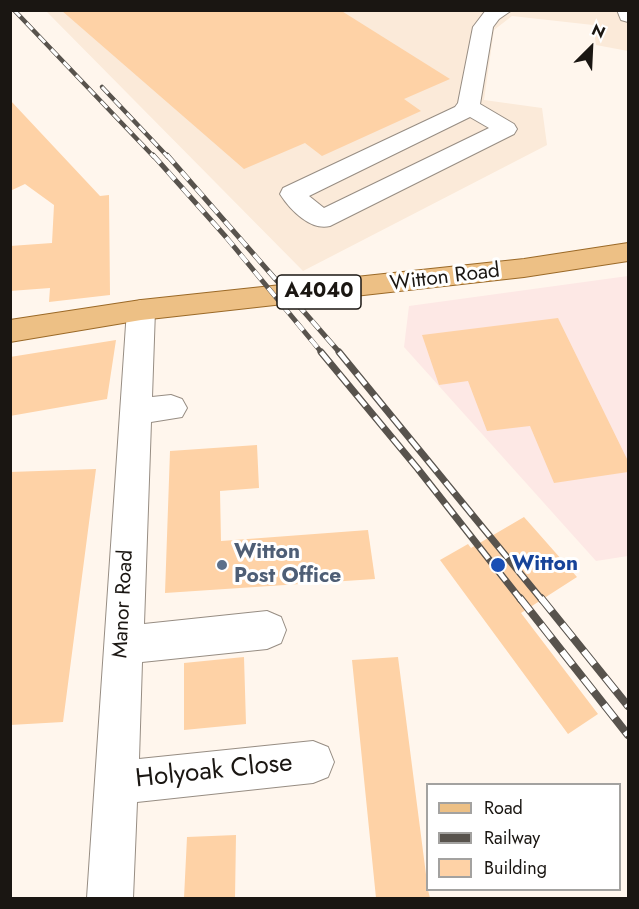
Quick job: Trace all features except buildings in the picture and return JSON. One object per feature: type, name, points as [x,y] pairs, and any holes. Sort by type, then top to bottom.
[{"type":"main road","name":"Witton Road","points":[[10,331],[141,310],[524,268],[628,252]]},
{"type":"street","points":[[468,106],[506,129],[321,220],[292,195],[463,112],[468,106],[483,27],[492,15],[503,10]]},
{"type":"street","points":[[626,10],[628,16]]},
{"type":"street","name":"Manor Road","points":[[110,898],[141,310]]},
{"type":"street","points":[[135,411],[171,408]]},
{"type":"street","points":[[122,645],[267,630]]},
{"type":"street","name":"Holyoak Close","points":[[115,783],[313,762]]},
{"type":"shaded area","points":[[46,11],[628,11],[628,51],[596,45],[593,25],[512,16],[494,30],[484,100],[542,108],[547,145],[303,271]]},
{"type":"shaded area","points":[[628,276],[628,556],[596,561],[404,347],[409,306]]},
{"type":"railway","points":[[14,10],[154,157]]},
{"type":"railway","points":[[102,87],[168,157]]},
{"type":"railway","points":[[153,155],[226,237],[322,353]]},
{"type":"railway","points":[[167,155],[340,353]]},
{"type":"railway","points":[[321,352],[418,469],[521,600]]},
{"type":"railway","points":[[339,352],[542,600]]},
{"type":"railway","points":[[520,598],[628,735]]},
{"type":"railway","points":[[541,598],[628,706]]},
{"type":"place","name":"Witton Post Office","points":[[222,565]]},
{"type":"place","name":"Witton","points":[[498,565]]}]
